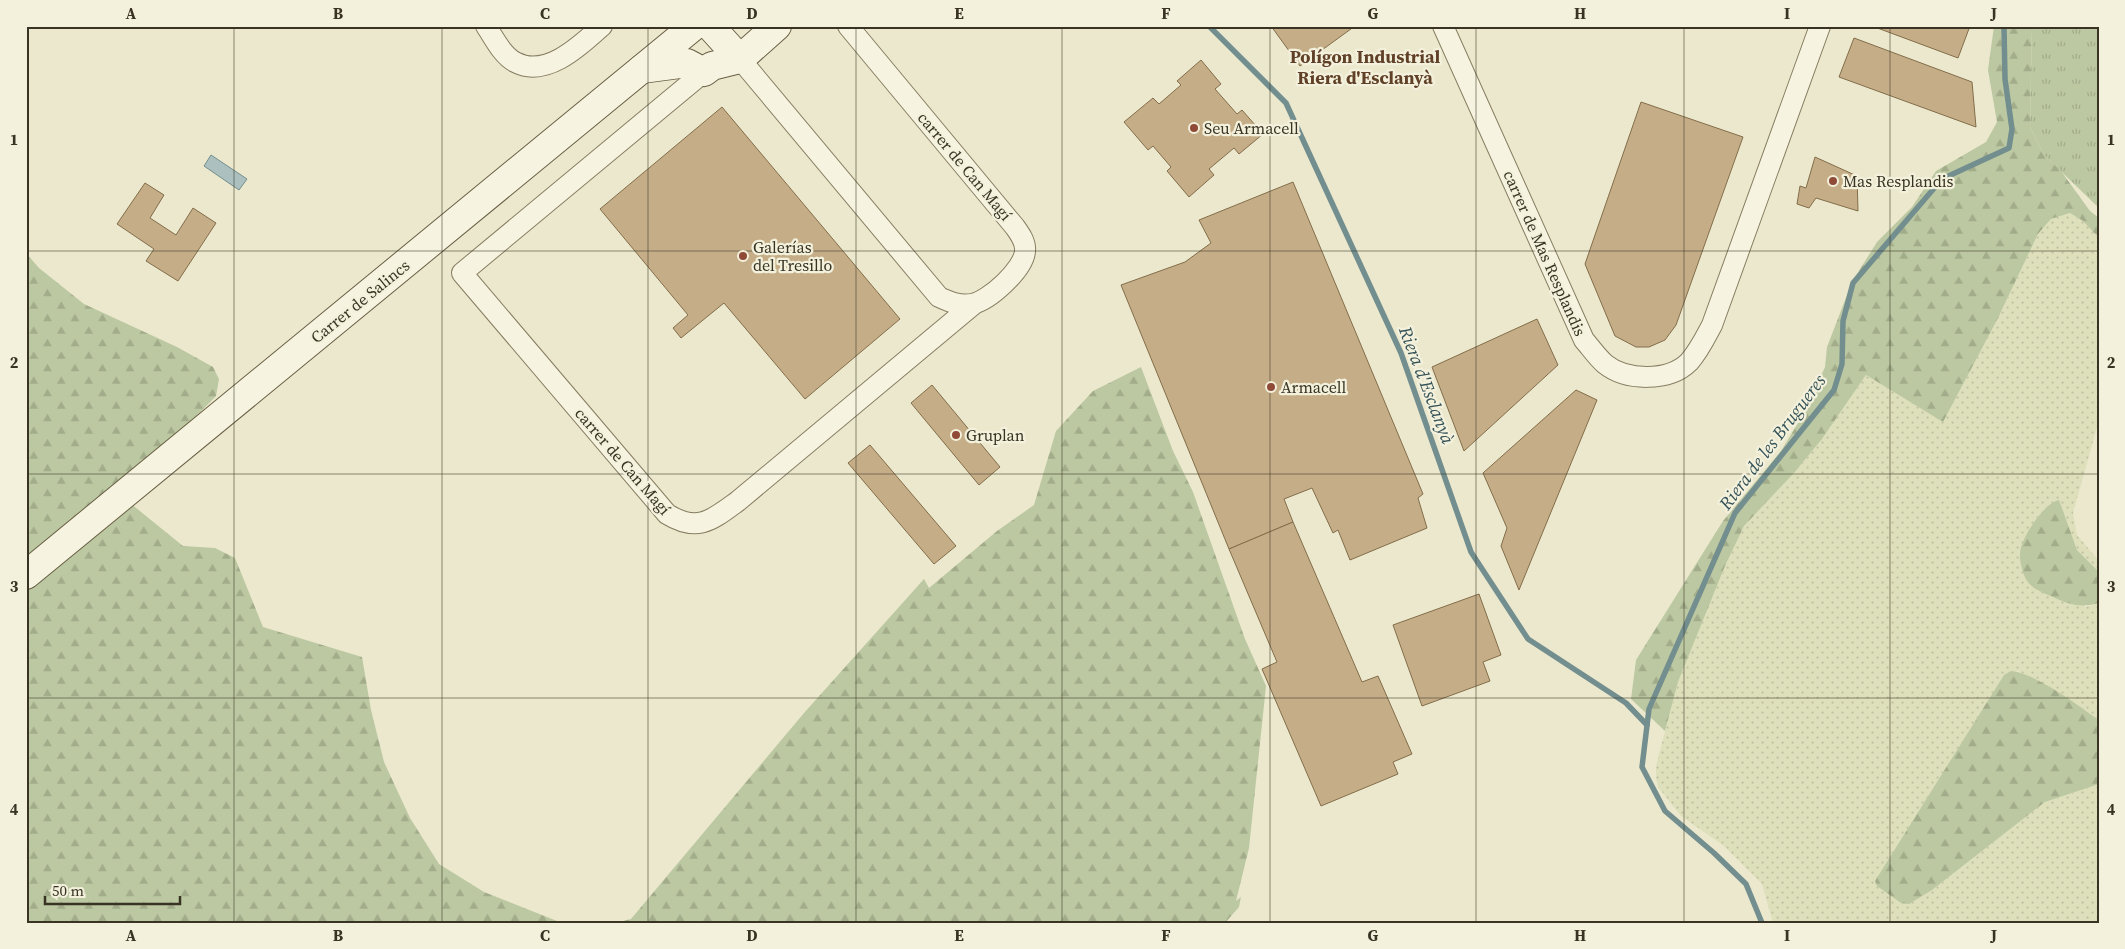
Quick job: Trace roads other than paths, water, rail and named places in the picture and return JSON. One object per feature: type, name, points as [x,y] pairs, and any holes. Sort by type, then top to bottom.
[{"type":"main road","points":[[665,26],[646,66],[686,63],[704,72],[712,66],[740,60],[777,26]]},
{"type":"main road","name":"Carrer de Salincs","points":[[26,575],[694,26]]},
{"type":"main road","points":[[710,26],[740,60]]},
{"type":"street","points":[[486,26],[504,53],[516,63],[531,66],[548,65],[586,40],[602,26]]},
{"type":"street","name":"carrer de Can Magí","points":[[704,72],[462,273],[667,514],[681,523],[697,524],[712,520],[738,501],[928,340],[974,304],[991,294],[1017,269],[1025,252],[1024,241],[1016,227],[848,26]]},
{"type":"street","name":"carrer de Mas Resplandis","points":[[1443,26],[1584,340],[1605,364],[1618,371],[1638,376],[1654,376],[1672,372],[1688,363],[1712,325],[1820,26]]},
{"type":"street","name":"carrer de Can Magí","points":[[740,60],[939,297],[956,305],[974,304]]},
{"type":"street","name":"carrer de Can Magí","points":[[928,340],[939,320],[938,306],[933,290]]},
{"type":"waterway","name":"Riera d'Esclanyà","points":[[1209,26],[1286,103],[1401,353],[1471,552],[1528,639],[1626,703],[1647,725]]},
{"type":"waterway","name":"Riera de les Brugueres","points":[[1762,923],[1746,884],[1714,853],[1665,811],[1642,767],[1649,709],[1735,513],[1834,390],[1842,364],[1843,321],[1853,283],[1942,179],[2009,148],[2012,129],[2005,79],[2004,26]]},
{"type":"place","name":"Seu Armacell","points":[[1194,128]]},
{"type":"place","name":"Mas Resplandis","points":[[1833,181]]},
{"type":"place","name":"Galerías del Tresillo","points":[[743,256]]},
{"type":"place","name":"Armacell","points":[[1271,387]]},
{"type":"place","name":"Gruplan","points":[[956,435]]},
{"type":"district","name":"Polígon Industrial Riera d'Esclanyà","points":[[1365,66]]}]
